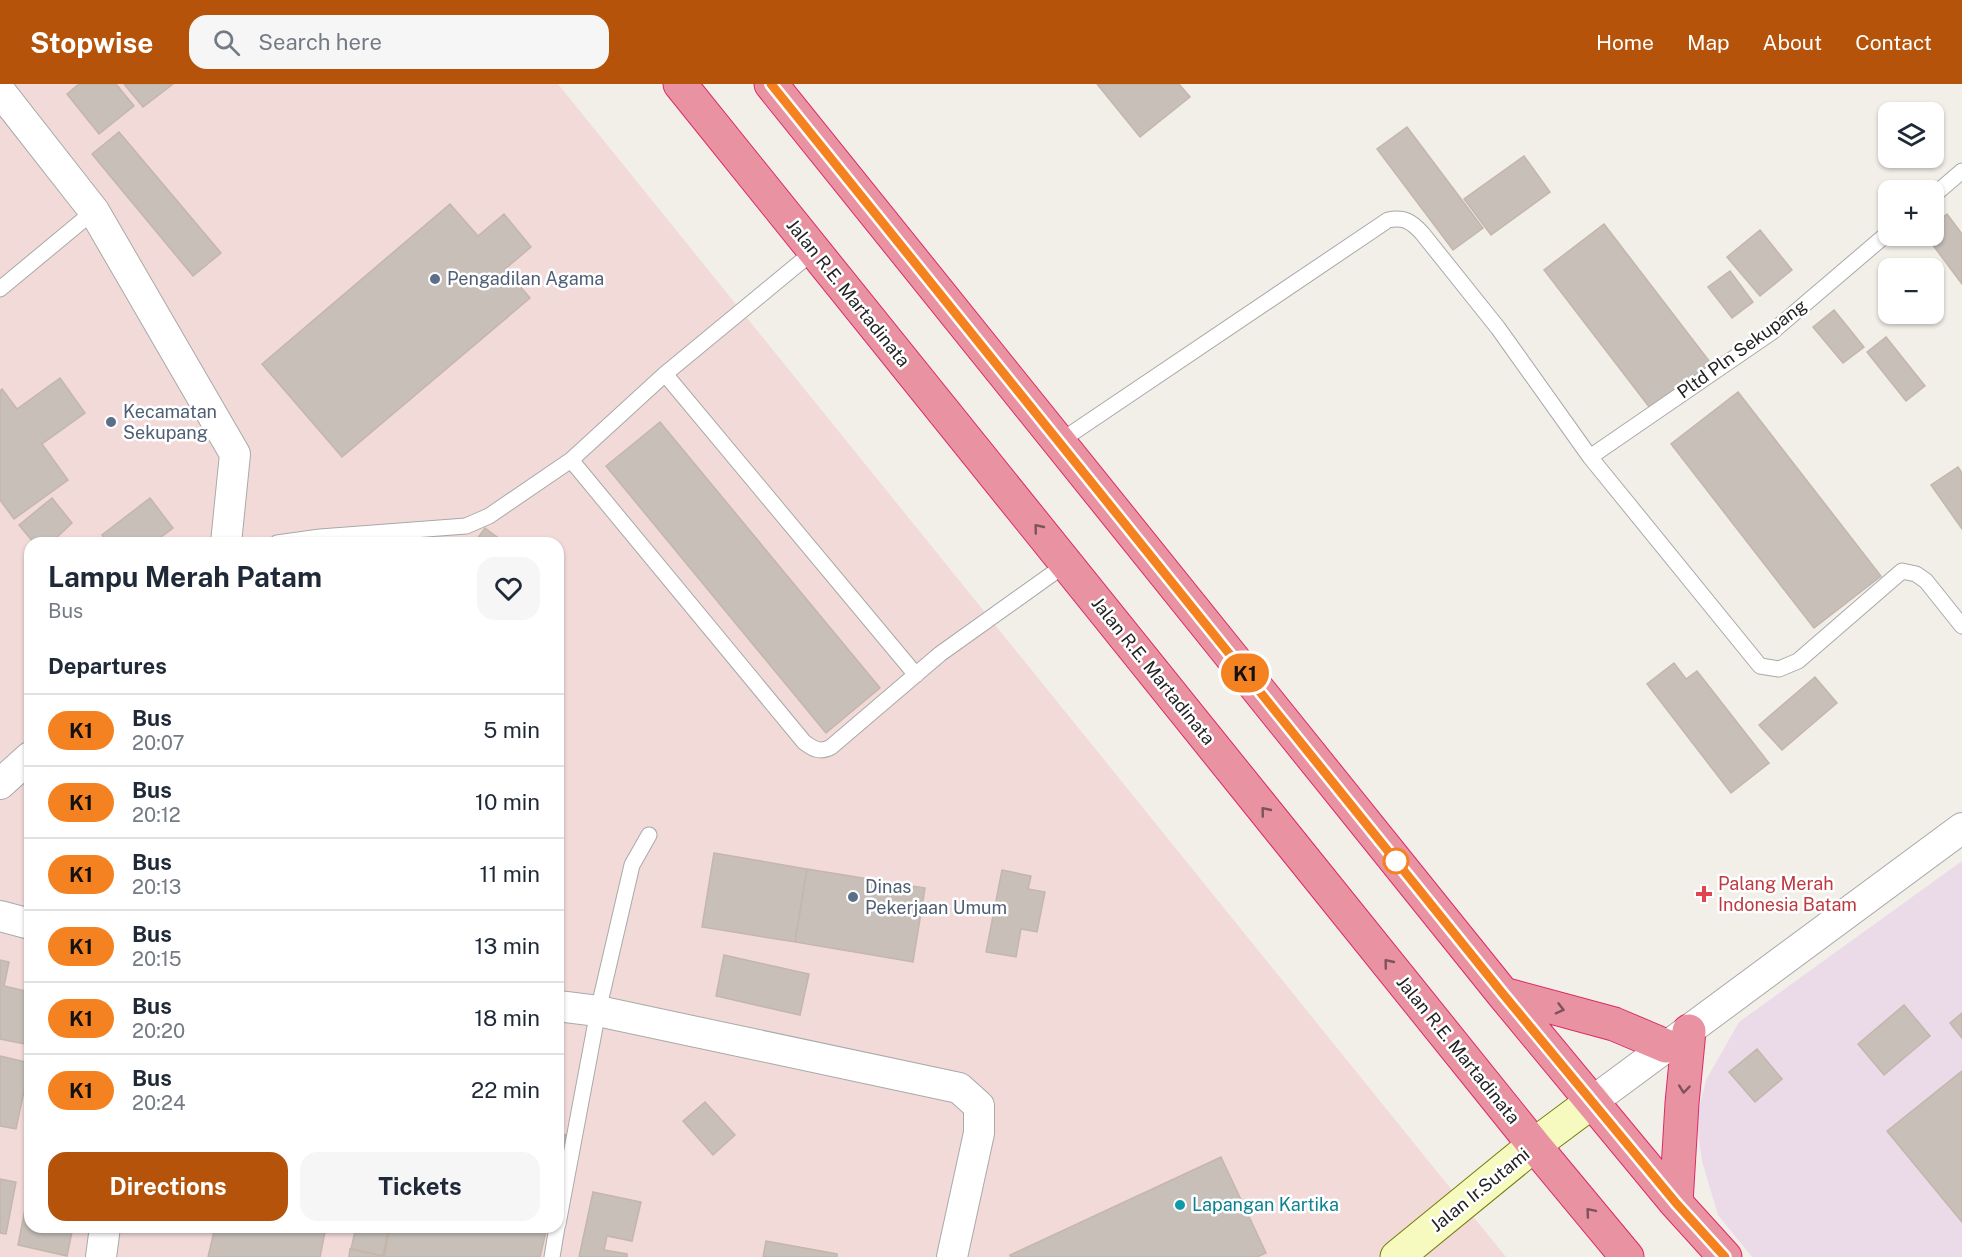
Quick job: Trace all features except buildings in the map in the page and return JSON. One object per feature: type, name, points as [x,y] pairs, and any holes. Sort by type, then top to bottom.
[{"type":"highway","name":"Jalan R.E. Martadinata","points":[[680,84],[1534,1145],[1627,1257]]},
{"type":"highway","points":[[771,84],[1503,994],[1676,1203],[1725,1257]]},
{"type":"highway","points":[[1503,994],[1614,1024],[1678,1038],[1682,1103],[1676,1203]]},
{"type":"street","points":[[0,91],[94,211],[235,454],[227,537]]},
{"type":"street","points":[[0,784],[24,762]]},
{"type":"street","points":[[1593,1101],[1962,828]]},
{"type":"street","points":[[0,916],[24,922]]},
{"type":"street","points":[[564,1007],[598,1011],[959,1088],[979,1106],[979,1133],[952,1257]]},
{"type":"street","name":"Jalan Ir.Sutami","points":[[1397,1257],[1534,1145],[1593,1101]]},
{"type":"street","points":[[101,1257],[104,1233]]},
{"type":"lane","points":[[1944,186],[1962,171]]},
{"type":"lane","points":[[0,289],[94,211]]},
{"type":"lane","points":[[1059,442],[1388,220],[1401,218],[1412,221],[1422,233],[1498,328],[1590,458],[1760,666],[1779,669],[1798,661],[1902,571],[1916,573],[1926,582],[1962,626]]},
{"type":"lane","name":"Pltd Pln Sekupang","points":[[1590,458],[1772,332],[1878,242]]},
{"type":"lane","points":[[320,537],[466,526],[489,516],[571,460],[665,374],[814,251]]},
{"type":"lane","points":[[665,374],[916,675]]},
{"type":"lane","points":[[571,460],[804,742],[813,749],[824,751],[831,747],[940,654],[1066,564]]},
{"type":"lane","points":[[564,1194],[598,1011],[632,865],[649,835]]},
{"type":"lane","points":[[552,1257],[557,1233]]},
{"type":"shaded area","points":[[0,84],[558,84],[1506,1257],[0,1257]]},
{"type":"shaded area","points":[[1962,861],[1962,1257],[1752,1257],[1718,1215],[1702,1161],[1696,1120],[1706,1080],[1739,1022]]},
{"type":"bus line","name":"K1","points":[[771,84],[1503,994],[1676,1203],[1725,1257]]},
{"type":"place","name":"Pengadilan Agama","points":[[435,279]]},
{"type":"place","name":"Kecamatan Sekupang","points":[[111,422]]},
{"type":"place","name":"Palang Merah Indonesia Batam","points":[[1704,894]]},
{"type":"place","name":"Dinas Pekerjaan Umum","points":[[853,897]]},
{"type":"place","name":"Lapangan Kartika","points":[[1180,1205]]}]
